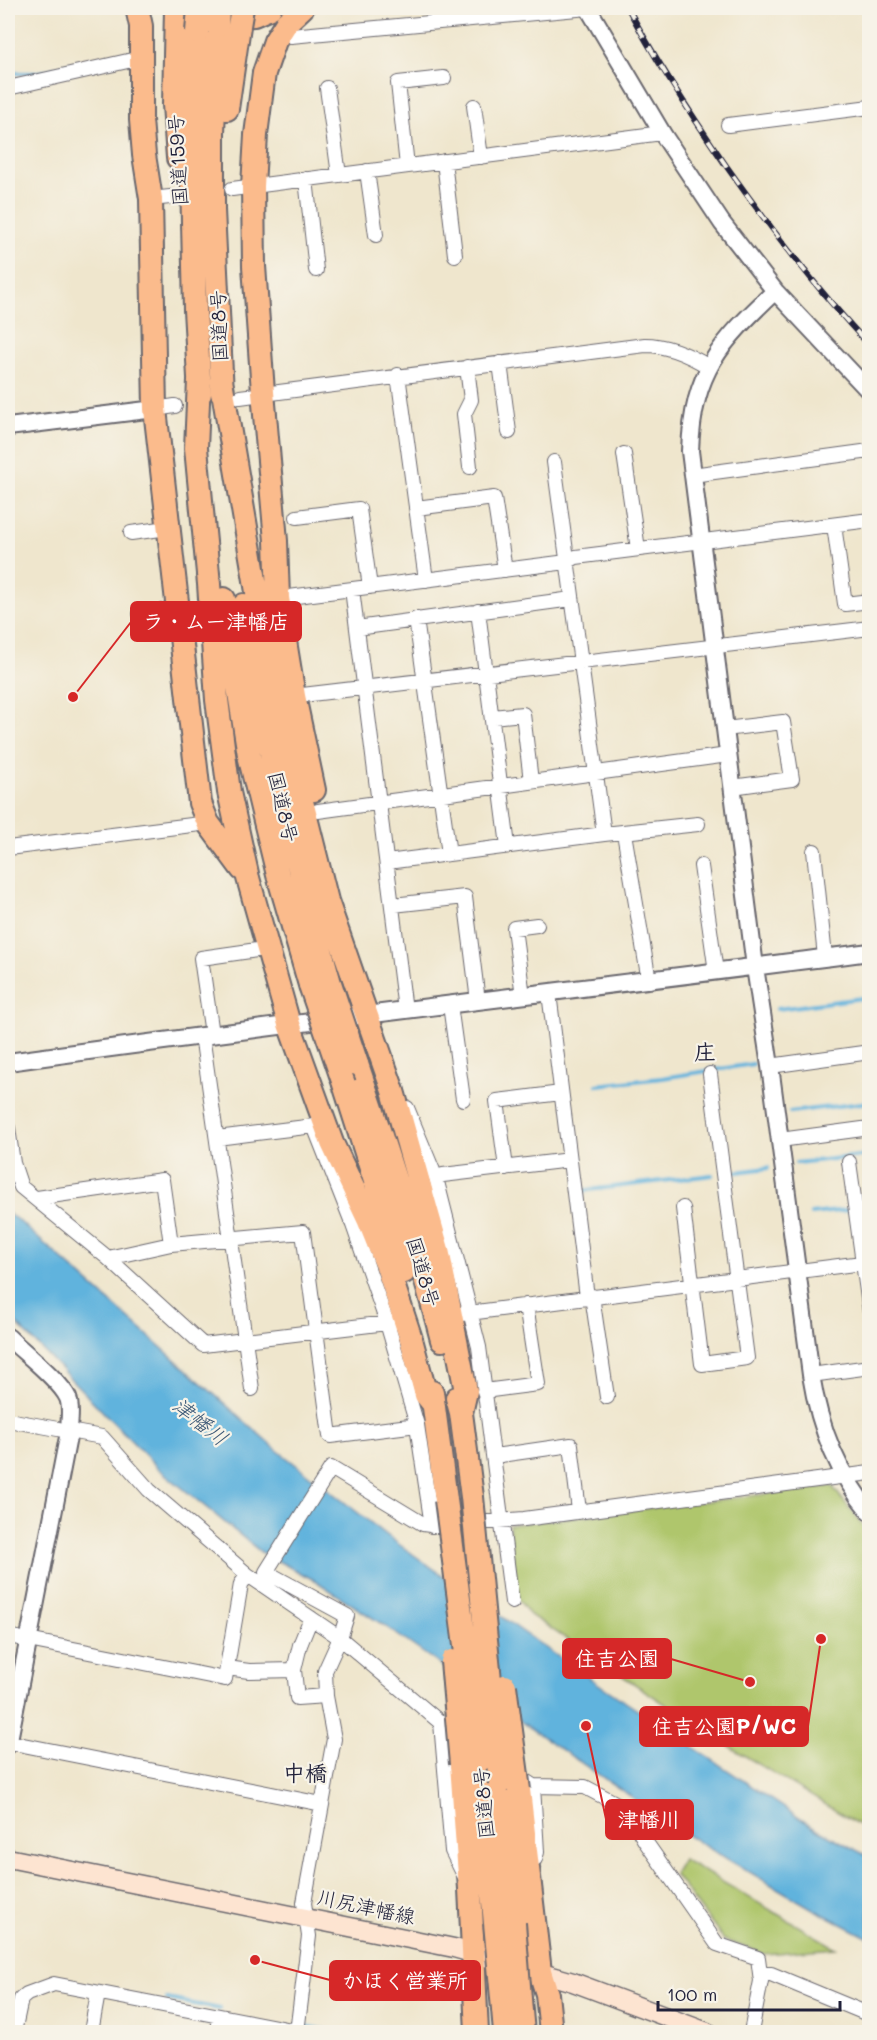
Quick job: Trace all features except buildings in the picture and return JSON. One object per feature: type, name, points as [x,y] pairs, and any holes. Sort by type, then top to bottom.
[{"type":"highway","points":[[137,8],[141,26],[142,132],[160,198],[168,528],[182,610],[183,726],[200,803],[208,823],[248,878]]},
{"type":"highway","name":"国道8号","points":[[199,8],[223,20]]},
{"type":"highway","points":[[179,10],[229,18],[254,15],[270,8]]},
{"type":"highway","points":[[302,8],[282,30],[270,51],[264,73],[256,135],[243,188],[254,266],[262,392],[276,541],[275,598],[318,811],[351,952],[350,965]]},
{"type":"highway","name":"国道159号","points":[[179,10],[174,105],[185,291],[195,310]]},
{"type":"highway","name":"国道8号","points":[[210,380],[222,284],[223,20]]},
{"type":"highway","name":"国道8号","points":[[223,20],[191,134],[195,310],[210,380],[250,643],[320,983],[344,1084],[412,1298],[434,1405],[455,1574],[470,1762],[504,1923],[516,2018],[505,2032]]},
{"type":"highway","points":[[210,380],[196,448],[217,700],[229,792],[248,878],[319,1125],[368,1219],[411,1339],[426,1395],[434,1405]]},
{"type":"highway","points":[[210,380],[282,722],[327,901],[393,1090],[438,1250],[466,1391],[461,1413]]},
{"type":"highway","name":"国道8号","points":[[320,983],[357,1064],[392,1168],[430,1294],[461,1413],[472,1497],[479,1584],[490,1600],[495,1618],[517,1787],[504,1923]]},
{"type":"highway","points":[[470,1762],[470,1889],[477,2032]]},
{"type":"highway","points":[[517,1787],[540,1972],[547,1994],[551,2032]]},
{"type":"main road","name":"川尻津幡線","points":[[8,1858],[307,1917],[473,1953],[573,1982],[707,2032]]},
{"type":"street","points":[[282,30],[291,36],[588,8],[663,133],[722,223],[776,291],[870,392]]},
{"type":"street","points":[[8,88],[141,58]]},
{"type":"street","points":[[407,166],[398,83],[444,78]]},
{"type":"street","points":[[327,88],[339,175]]},
{"type":"street","points":[[474,106],[481,157]]},
{"type":"street","points":[[728,125],[870,107]]},
{"type":"street","points":[[243,188],[663,133]]},
{"type":"street","points":[[444,161],[455,255]]},
{"type":"street","points":[[367,171],[376,235]]},
{"type":"street","points":[[306,179],[316,270]]},
{"type":"street","points":[[776,291],[730,335],[709,367],[696,397],[690,451],[755,967],[811,1375],[820,1420],[834,1456],[845,1477],[870,1512]]},
{"type":"street","points":[[240,397],[262,392],[654,345],[694,358],[709,367]]},
{"type":"street","points":[[500,363],[509,432]]},
{"type":"street","points":[[467,367],[471,400],[464,414],[470,466]]},
{"type":"street","points":[[398,375],[426,580]]},
{"type":"street","points":[[8,428],[165,408]]},
{"type":"street","points":[[692,475],[870,451]]},
{"type":"street","points":[[624,454],[638,549]]},
{"type":"street","points":[[554,462],[604,834]]},
{"type":"street","points":[[416,508],[494,498],[505,570]]},
{"type":"street","points":[[297,517],[359,509],[370,587]]},
{"type":"street","points":[[275,598],[567,562],[576,557],[870,520]]},
{"type":"street","points":[[834,525],[845,604],[870,601]]},
{"type":"street","points":[[131,533],[168,528]]},
{"type":"street","points":[[352,589],[405,1010]]},
{"type":"street","points":[[357,628],[572,599]]},
{"type":"street","points":[[140,614],[182,610]]},
{"type":"street","points":[[478,611],[508,846]]},
{"type":"street","points":[[416,619],[449,854]]},
{"type":"street","points":[[294,696],[870,627]]},
{"type":"street","points":[[492,717],[523,714],[531,781]]},
{"type":"street","points":[[725,729],[783,722],[792,779],[732,787]]},
{"type":"street","points":[[318,811],[728,755]]},
{"type":"street","points":[[8,848],[208,823]]},
{"type":"street","points":[[387,862],[604,834],[698,825]]},
{"type":"street","points":[[624,833],[649,981]]},
{"type":"street","points":[[814,851],[825,957]]},
{"type":"street","points":[[701,867],[716,972]]},
{"type":"street","points":[[393,905],[465,897],[478,1001]]},
{"type":"street","points":[[523,996],[514,928],[537,925]]},
{"type":"street","points":[[252,1389],[217,1138],[201,958],[256,950],[267,946]]},
{"type":"street","points":[[8,1062],[207,1034],[870,952]]},
{"type":"street","points":[[549,993],[570,1160],[607,1396]]},
{"type":"street","points":[[450,1005],[463,1099]]},
{"type":"street","points":[[770,1066],[870,1052]]},
{"type":"street","points":[[683,1208],[702,1364],[747,1358],[710,1074]]},
{"type":"street","points":[[393,1090],[400,1089],[436,1179],[464,1313],[478,1347],[512,1602]]},
{"type":"street","points":[[506,1168],[497,1101],[561,1093]]},
{"type":"street","points":[[217,1138],[319,1125],[353,1225],[391,1322],[417,1425],[432,1526]]},
{"type":"street","points":[[8,1128],[13,1163],[21,1187],[108,1258],[203,1345],[391,1322]]},
{"type":"street","points":[[780,1140],[870,1128]]},
{"type":"street","points":[[436,1179],[443,1175],[570,1160]]},
{"type":"street","points":[[849,1162],[865,1262],[870,1313]]},
{"type":"street","points":[[37,1198],[162,1180],[171,1244]]},
{"type":"street","points":[[108,1258],[171,1244],[303,1232],[330,1436],[417,1425]]},
{"type":"street","points":[[464,1313],[865,1262]]},
{"type":"street","points":[[484,1391],[538,1384],[526,1305]]},
{"type":"street","points":[[8,1337],[56,1382],[68,1398],[70,1412],[69,1432],[8,1744],[322,1804]]},
{"type":"street","points":[[811,1375],[870,1367]]},
{"type":"street","points":[[8,1420],[102,1437],[149,1490],[248,1575],[340,1638],[517,1787],[585,1787],[619,1805],[631,1817],[645,1841],[717,1944],[758,1958],[761,1981],[751,2032]]},
{"type":"street","points":[[494,1456],[572,1445],[579,1511]]},
{"type":"street","points":[[14,2032],[21,1999],[27,1994],[54,1984],[297,2032],[309,1936],[304,1903],[334,1739],[326,1696],[325,1671],[347,1616],[266,1572],[331,1468],[423,1524],[432,1526],[579,1511],[870,1473]]},
{"type":"street","points":[[8,1636],[225,1680],[241,1584],[248,1575]]},
{"type":"street","points":[[311,1618],[300,1645],[294,1670],[297,1698],[326,1696]]},
{"type":"street","points":[[227,1668],[249,1671],[294,1670]]},
{"type":"street","points":[[441,1723],[452,1851],[470,1889]]},
{"type":"street","points":[[760,1973],[771,1974],[862,2012]]},
{"type":"street","points":[[91,2032],[98,1993]]},
{"type":"street","points":[[217,2032],[219,2016]]},
{"type":"green space","points":[[832,1486],[869,1533],[869,1831],[732,1748],[530,1615],[518,1599],[509,1525]]},
{"type":"green space","points":[[683,1859],[836,1948],[765,1954],[724,1940],[674,1874]]},
{"type":"water","points":[[8,1213],[277,1450],[397,1543],[567,1663],[810,1825],[869,1857],[869,1938],[813,1909],[700,1843],[537,1733],[388,1628],[316,1581],[261,1552],[159,1469],[8,1315]]},
{"type":"waterway","points":[[8,73],[37,73],[79,64]]},
{"type":"waterway","points":[[777,1009],[870,997]]},
{"type":"waterway","points":[[597,1085],[753,1064]]},
{"type":"waterway","points":[[790,1112],[870,1102]]},
{"type":"waterway","points":[[796,1163],[870,1155]]},
{"type":"waterway","points":[[728,1173],[768,1168]]},
{"type":"waterway","points":[[580,1191],[712,1175]]},
{"type":"waterway","points":[[863,1209],[870,1208]]},
{"type":"waterway","points":[[811,1214],[847,1210]]},
{"type":"waterway","points":[[167,1999],[220,2009]]},
{"type":"waterway","points":[[305,2026],[335,2032]]},
{"type":"tunnel","points":[[191,609],[217,606]]},
{"type":"railway","points":[[628,8],[675,89],[744,190],[813,281],[870,346]]},
{"type":"place","name":"ラ・ムー津幡店","points":[[73,697]]},
{"type":"place","name":"住吉公園P/WC","points":[[821,1639]]},
{"type":"place","name":"住吉公園","points":[[750,1682]]},
{"type":"place","name":"津幡川","points":[[586,1726]]},
{"type":"place","name":"かほく営業所","points":[[255,1960]]},
{"type":"district","name":"庄","points":[[705,1052]]},
{"type":"district","name":"中橋","points":[[305,1773]]}]
